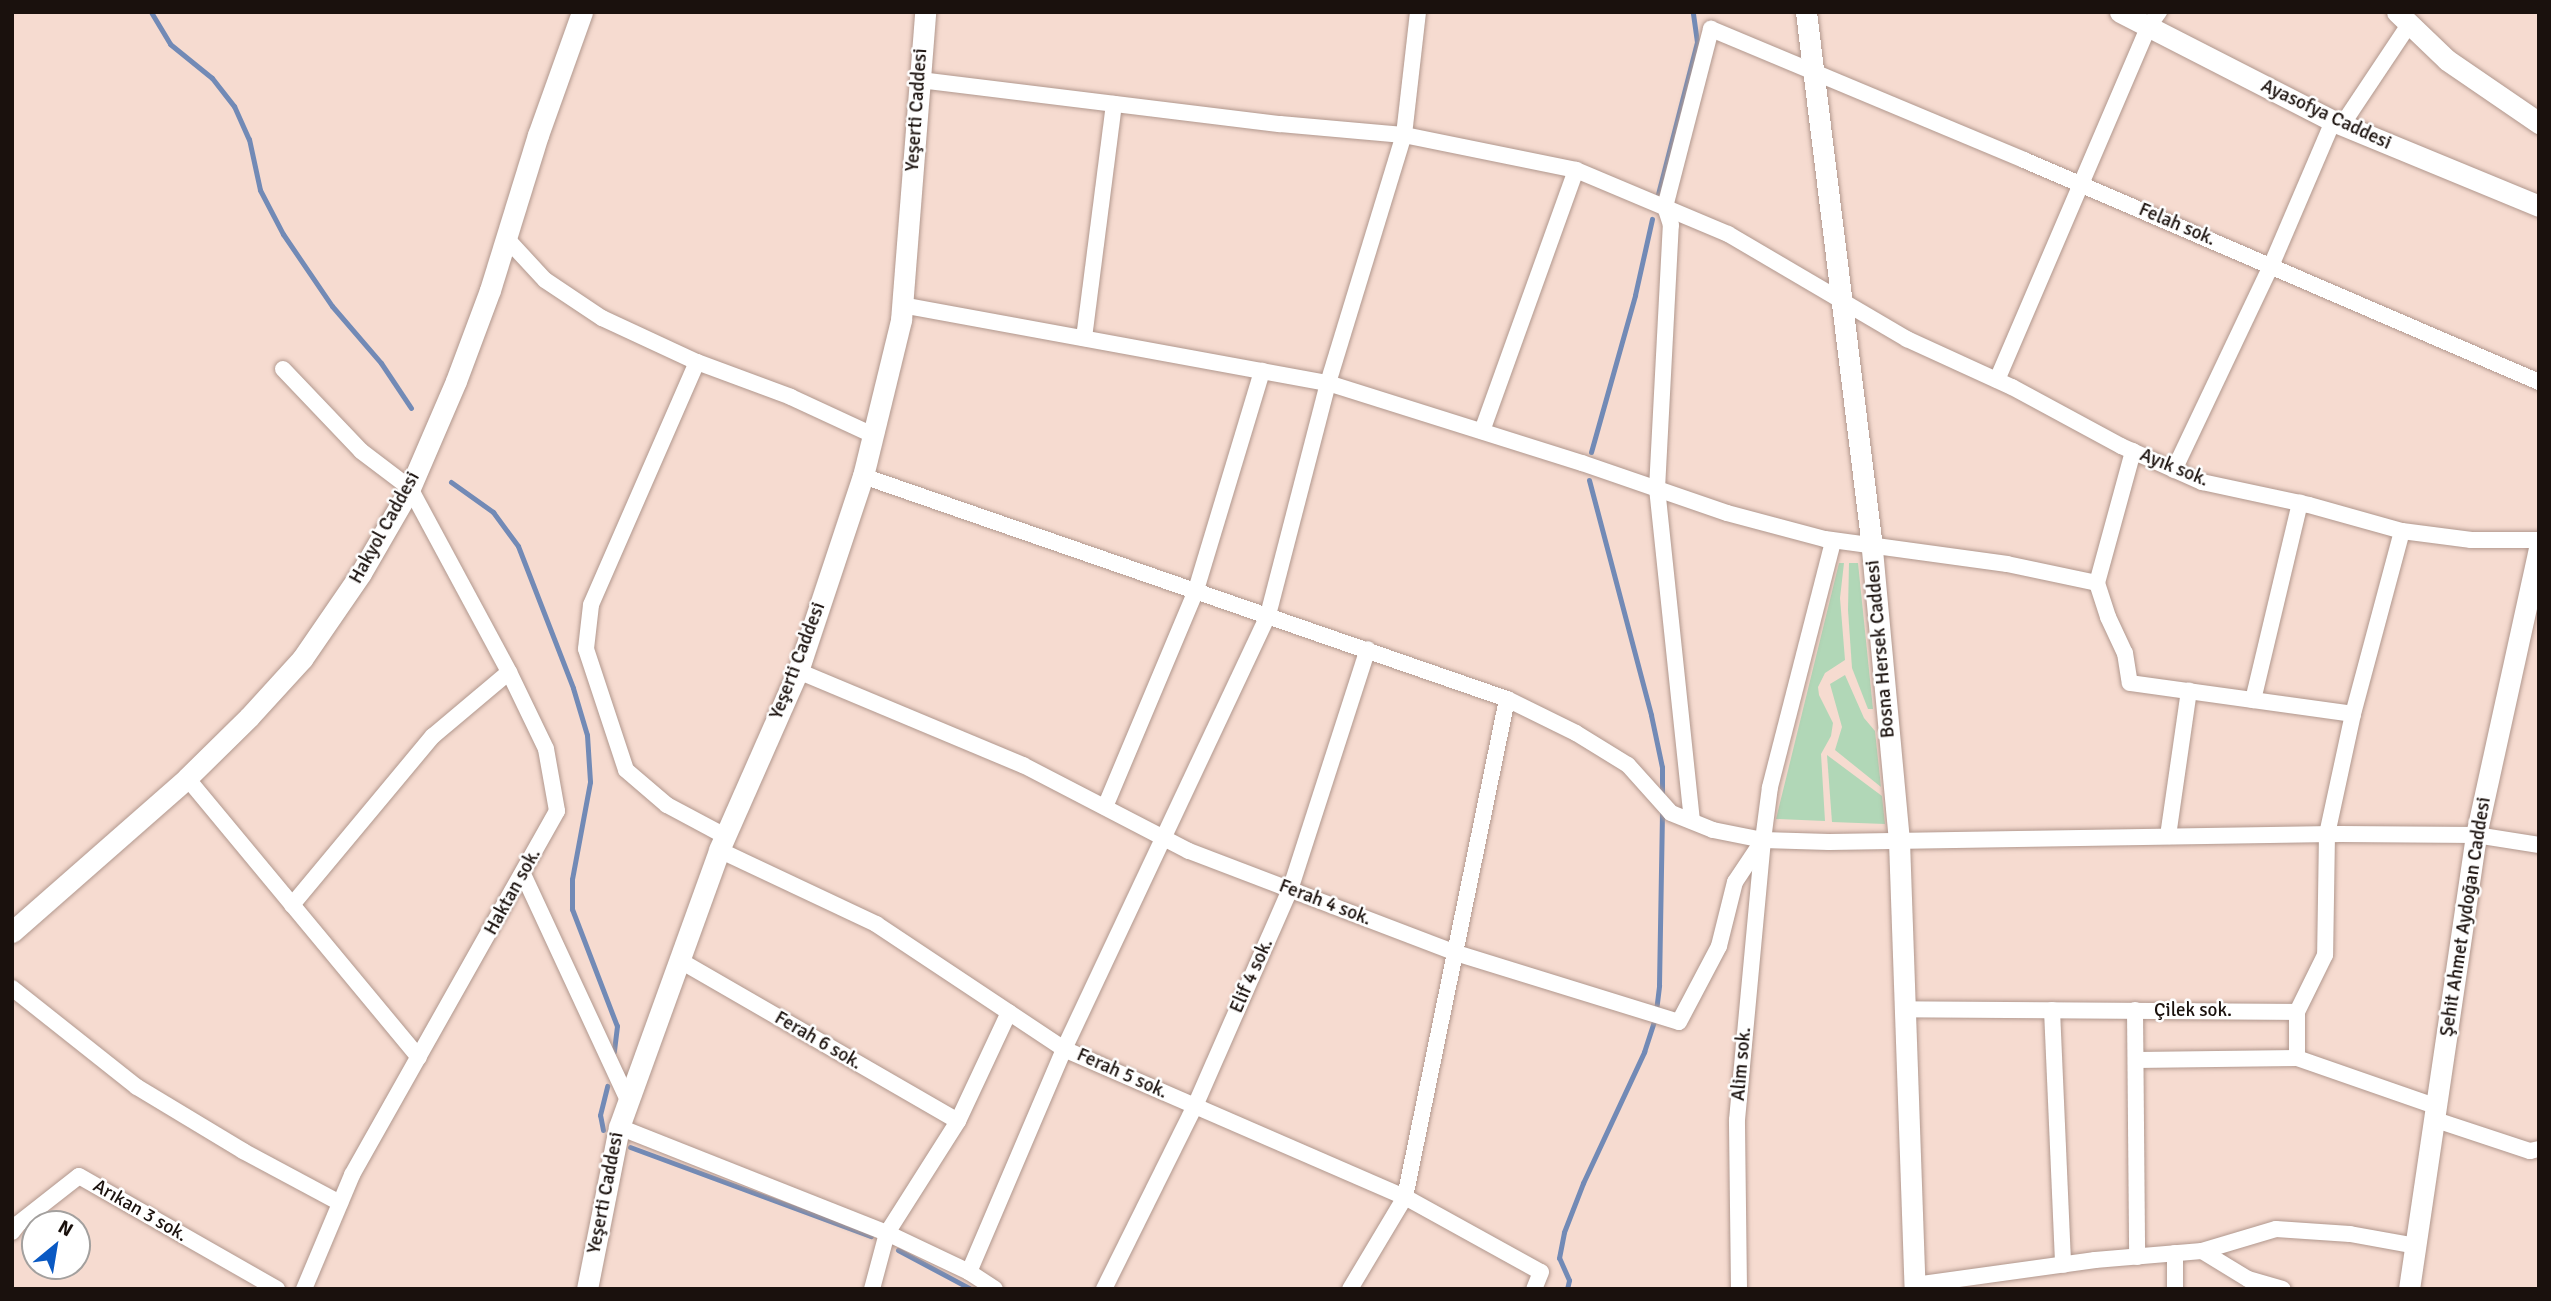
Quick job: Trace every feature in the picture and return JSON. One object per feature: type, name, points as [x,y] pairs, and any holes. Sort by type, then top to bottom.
[{"type":"street","name":"Hakyol Caddesi","points":[[12,932],[187,778],[302,659],[361,573],[410,488],[456,381],[507,239],[538,135],[582,12]]},
{"type":"street","name":"Yeşerti Caddesi","points":[[587,1289],[619,1127],[628,1100],[722,843],[798,670],[863,476],[902,305],[925,12]]},
{"type":"street","points":[[969,1272],[1064,1049],[1268,615],[1328,383],[1404,135],[1418,12]]},
{"type":"street","name":"Bosna Hersek Caddesi","points":[[1806,12],[1872,548],[1899,841],[1915,1287]]},
{"type":"street","name":"Ayasofya Caddesi","points":[[2120,12],[2154,20],[2337,123],[2539,206]]},
{"type":"street","points":[[2174,470],[2337,123],[2401,16],[2446,60],[2539,123]]},
{"type":"street","points":[[1997,380],[2154,20]]},
{"type":"street","name":"Felah sok.","points":[[1665,207],[1711,29],[2082,184],[2539,382]]},
{"type":"street","name":"Ayık sok.","points":[[919,80],[1404,135],[1576,170],[1728,234],[1841,297],[1907,339],[1997,380],[2133,451],[2202,482],[2300,503],[2402,530],[2471,540],[2539,540]]},
{"type":"street","points":[[1084,338],[1114,104]]},
{"type":"street","points":[[1482,432],[1576,170]]},
{"type":"street","points":[[1665,207],[1671,225],[1657,489],[1692,821]]},
{"type":"street","points":[[507,239],[545,280],[581,306],[697,362],[791,397],[873,435]]},
{"type":"street","points":[[902,305],[1328,383],[1727,513],[1833,541],[2007,564],[2097,583]]},
{"type":"street","name":"Ferah 5 sok.","points":[[697,362],[591,605],[586,649],[626,770],[667,804],[722,843],[876,924],[1064,1049],[1405,1197],[1541,1272],[1534,1289]]},
{"type":"street","points":[[283,369],[361,451],[410,488]]},
{"type":"street","points":[[1105,807],[1196,590],[1262,371]]},
{"type":"street","points":[[2133,451],[2097,583],[2108,617],[2125,653],[2130,683],[2353,714]]},
{"type":"street","points":[[863,476],[1507,699],[1576,733],[1628,765],[1671,813],[1713,830],[1763,840],[1899,841],[2327,834],[2476,835],[2539,845]]},
{"type":"street","name":"Haktan sok.","points":[[303,1289],[352,1175],[557,811],[546,749],[509,672],[410,488]]},
{"type":"street","points":[[2253,700],[2300,503]]},
{"type":"street","points":[[2297,1058],[2297,1012],[2325,955],[2327,834],[2353,714],[2402,530]]},
{"type":"street","name":"Alim sok.","points":[[1739,1289],[1737,1120],[1763,840],[1770,787],[1833,541]]},
{"type":"street","name":"Şehit Ahmet Aydoğan Caddesi","points":[[2409,1289],[2437,1114],[2476,835],[2539,548]]},
{"type":"street","name":"Elif 4 sok.","points":[[1104,1289],[1195,1106],[1290,890],[1368,649]]},
{"type":"street","name":"Ferah 4 sok.","points":[[798,670],[1023,765],[1163,838],[1290,890],[1456,953],[1679,1023],[1719,946],[1735,882],[1763,840]]},
{"type":"street","points":[[292,905],[433,736],[509,672]]},
{"type":"street","points":[[2168,835],[2189,691]]},
{"type":"street","points":[[1350,1289],[1405,1197],[1507,699]]},
{"type":"street","points":[[187,778],[419,1057]]},
{"type":"street","points":[[523,874],[628,1100]]},
{"type":"street","name":"Ferah 6 sok.","points":[[679,960],[958,1121]]},
{"type":"street","points":[[12,988],[137,1087],[243,1151],[340,1203]]},
{"type":"street","name":"Çilek sok.","points":[[1904,1009],[2297,1012]]},
{"type":"street","points":[[2052,1010],[2063,1265]]},
{"type":"street","points":[[2135,1010],[2137,1257]]},
{"type":"street","points":[[872,1289],[887,1233],[958,1121],[1009,1012]]},
{"type":"street","points":[[2136,1060],[2297,1058],[2530,1151],[2539,1149]]},
{"type":"street","points":[[619,1127],[887,1233],[969,1272],[995,1289]]},
{"type":"street","name":"Arıkan 3 sok.","points":[[12,1232],[19,1223],[79,1176],[276,1289]]},
{"type":"street","points":[[1915,1287],[2063,1265],[2202,1251],[2276,1229],[2350,1234],[2416,1246]]},
{"type":"street","points":[[2202,1251],[2248,1279],[2283,1289]]},
{"type":"street","points":[[2175,1253],[2175,1289]]},
{"type":"green space","points":[[1839,563],[1844,563],[1840,598],[1845,660],[1825,673],[1818,687],[1819,695],[1833,723],[1831,736],[1821,754],[1825,821],[1776,819]]},
{"type":"green space","points":[[1849,563],[1858,563],[1873,709],[1868,709],[1852,668],[1848,610]]},
{"type":"green space","points":[[1845,675],[1864,718],[1875,731],[1881,787],[1835,750],[1842,727],[1830,684]]},
{"type":"green space","points":[[1827,755],[1882,796],[1885,824],[1832,822]]},
{"type":"waterway","points":[[151,12],[170,44],[212,78],[234,106],[249,139],[260,190],[283,234],[332,306],[381,363],[411,408]]},
{"type":"waterway","points":[[1658,194],[1697,42],[1693,12]]},
{"type":"waterway","points":[[1591,452],[1635,295],[1652,219]]},
{"type":"waterway","points":[[1589,480],[1651,715],[1662,767],[1662,796]]},
{"type":"waterway","points":[[451,482],[493,512],[518,546],[573,688],[587,735],[590,782],[572,879],[572,909],[617,1026],[614,1052]]},
{"type":"waterway","points":[[1567,1289],[1569,1280],[1559,1258],[1564,1232],[1583,1183],[1644,1052],[1655,1019],[1659,985],[1662,810]]},
{"type":"waterway","points":[[603,1130],[600,1115],[607,1086]]},
{"type":"waterway","points":[[630,1147],[871,1236]]},
{"type":"waterway","points":[[898,1250],[971,1289]]}]
